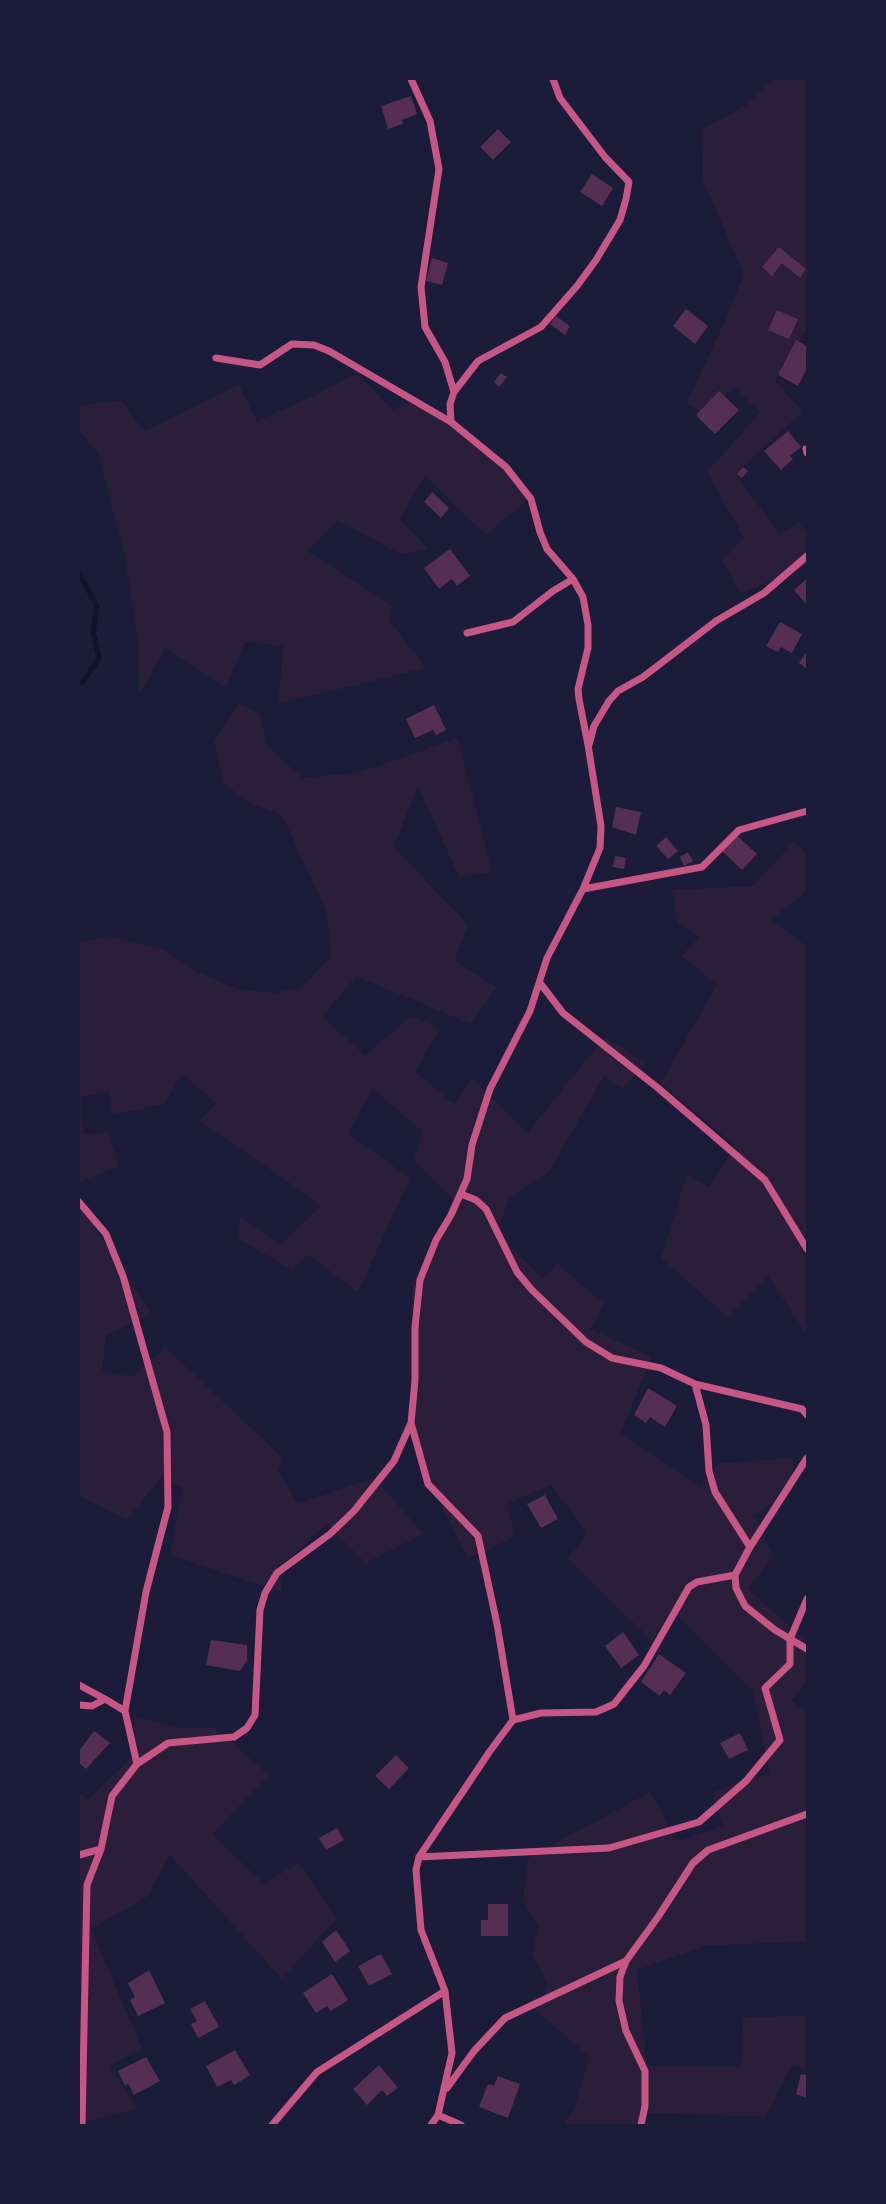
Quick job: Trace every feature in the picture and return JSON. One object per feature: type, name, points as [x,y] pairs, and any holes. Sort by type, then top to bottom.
[{"type":"street","points":[[411,79],[430,121],[439,169],[421,287],[425,327],[445,362],[454,392]]},
{"type":"street","points":[[451,422],[450,404],[454,392],[478,361],[541,327],[577,286],[620,220],[629,182],[605,157],[560,98],[553,79]]},
{"type":"street","points":[[82,2125],[87,1885],[101,1850],[112,1796],[137,1764],[168,1743],[234,1737],[247,1728],[255,1714],[261,1610],[265,1593],[277,1573],[330,1534],[354,1511],[394,1461],[411,1423],[415,1380],[415,1326],[420,1280],[436,1240],[467,1179],[478,1120],[490,1089],[530,1011],[547,958],[583,889],[600,848],[601,826],[578,689],[588,648],[588,625],[583,597],[573,579],[547,549],[531,499],[506,467],[451,422],[329,351],[314,345],[292,344],[260,365],[216,358]]},
{"type":"street","points":[[589,745],[594,726],[618,691],[643,677],[716,621],[764,593],[807,556]]},
{"type":"street","points":[[467,633],[513,622],[573,579]]},
{"type":"street","points":[[583,889],[702,867],[739,830],[807,811]]},
{"type":"street","points":[[540,983],[563,1013],[658,1088],[765,1180],[807,1249]]},
{"type":"street","points":[[461,1194],[476,1200],[486,1209],[517,1272],[586,1342],[612,1358],[661,1368],[695,1384],[802,1409],[807,1415]]},
{"type":"street","points":[[79,1202],[106,1234],[123,1276],[167,1432],[168,1507],[146,1592],[125,1711],[137,1764]]},
{"type":"street","points":[[695,1384],[706,1425],[709,1472],[715,1492],[750,1548]]},
{"type":"street","points":[[411,1423],[428,1485],[478,1536],[497,1624],[513,1720]]},
{"type":"street","points":[[807,1458],[735,1575],[736,1588],[745,1606],[807,1649]]},
{"type":"street","points":[[431,2125],[438,2115],[445,2091],[452,2053],[444,1991],[435,1961],[421,1930],[416,1870],[419,1857],[513,1720],[541,1713],[596,1713],[614,1704],[644,1666],[689,1587],[697,1582],[735,1575]]},
{"type":"street","points":[[419,1857],[610,1848],[699,1822],[746,1780],[780,1740],[765,1688],[790,1664],[790,1639],[807,1599]]},
{"type":"street","points":[[79,1685],[125,1711]]},
{"type":"street","points":[[79,1705],[92,1706],[105,1699]]},
{"type":"street","points":[[642,2125],[645,2071],[626,2031],[619,2001],[620,1977],[626,1961],[659,1917],[693,1863],[708,1850],[807,1814]]},
{"type":"street","points":[[79,1855],[101,1850]]},
{"type":"street","points":[[445,2091],[474,2050],[505,2018],[626,1961]]},
{"type":"street","points":[[272,2125],[317,2072],[444,1991]]},
{"type":"street","points":[[438,2115],[461,2125]]},
{"type":"shaded area","points":[[772,79],[807,79],[807,329],[775,381],[803,411],[736,474],[779,534],[799,523],[807,533],[807,565],[741,594],[722,561],[744,538],[707,472],[761,412],[734,387],[705,414],[686,404],[744,274],[703,181],[702,129],[747,105]]},
{"type":"shaded area","points":[[357,373],[393,410],[418,397],[534,494],[486,535],[425,476],[399,519],[428,549],[400,554],[338,520],[307,551],[393,606],[389,620],[426,668],[278,704],[283,646],[245,642],[226,687],[165,648],[139,696],[138,642],[125,558],[98,453],[79,431],[79,405],[122,401],[144,431],[239,385],[257,421]]},
{"type":"shaded area","points":[[238,704],[259,713],[268,746],[302,778],[361,772],[458,738],[492,872],[459,877],[418,786],[394,847],[468,925],[454,961],[497,987],[471,1024],[356,976],[322,1017],[365,1055],[412,1016],[440,1029],[415,1071],[454,1104],[472,1078],[527,1133],[605,1037],[645,1062],[623,1088],[604,1076],[549,1172],[509,1199],[497,1233],[543,1279],[557,1263],[604,1304],[590,1329],[652,1357],[620,1434],[700,1486],[719,1463],[794,1458],[793,1491],[755,1515],[773,1556],[748,1589],[807,1642],[807,1680],[792,1700],[807,1715],[807,1941],[706,1946],[637,1970],[647,2066],[741,2067],[743,2017],[807,2016],[807,2069],[791,2065],[766,2117],[642,2113],[640,2125],[563,2125],[574,2110],[589,2056],[536,2011],[548,1985],[532,1954],[538,1927],[523,1900],[528,1858],[650,1792],[678,1841],[723,1826],[711,1792],[770,1774],[752,1690],[671,1609],[652,1641],[568,1559],[587,1533],[551,1485],[507,1504],[515,1537],[468,1558],[415,1453],[412,1284],[455,1201],[414,1160],[422,1131],[372,1088],[348,1134],[410,1178],[358,1292],[308,1255],[292,1270],[237,1238],[240,1216],[281,1245],[322,1205],[199,1121],[216,1103],[182,1074],[164,1104],[111,1115],[109,1091],[81,1097],[84,1134],[108,1132],[119,1166],[79,1182],[79,942],[110,936],[163,949],[195,971],[237,989],[274,993],[302,987],[331,957],[327,913],[282,815],[254,805],[224,784],[214,742]]},
{"type":"shaded area","points":[[794,842],[807,853],[807,891],[770,920],[807,946],[807,1335],[768,1276],[728,1317],[661,1258],[687,1174],[709,1187],[735,1146],[661,1083],[717,984],[681,956],[699,937],[677,922],[672,890],[753,886]]},
{"type":"shaded area","points":[[79,1195],[94,1228],[152,1313],[106,1336],[102,1370],[132,1377],[165,1347],[284,1459],[278,1472],[298,1503],[374,1478],[424,1534],[366,1563],[326,1524],[283,1565],[281,1592],[170,1555],[182,1488],[161,1478],[127,1519],[79,1496]]},
{"type":"shaded area","points":[[135,1716],[180,1728],[215,1728],[269,1775],[212,1834],[264,1884],[298,1863],[337,1918],[282,1979],[170,1855],[147,1897],[91,1929],[142,2048],[109,2066],[137,2109],[79,2124],[79,1793],[88,1800],[132,1757]]},
{"type":"building","points":[[411,96],[417,114],[402,120],[403,124],[388,129],[381,106]]},
{"type":"building","points":[[498,129],[511,142],[493,160],[480,147]]},
{"type":"building","points":[[592,174],[613,188],[602,206],[580,192]]},
{"type":"building","points":[[779,247],[806,269],[800,278],[782,263],[772,276],[762,267]]},
{"type":"building","points":[[432,258],[448,263],[442,285],[426,281]]},
{"type":"building","points":[[686,309],[708,326],[695,344],[673,326]]},
{"type":"building","points":[[777,310],[798,319],[789,339],[768,330]]},
{"type":"building","points":[[556,316],[570,326],[565,335],[550,324]]},
{"type":"building","points":[[796,340],[807,346],[807,368],[798,386],[778,375]]},
{"type":"building","points":[[501,373],[507,377],[499,387],[494,382]]},
{"type":"building","points":[[719,391],[739,410],[715,434],[696,415]]},
{"type":"building","points":[[788,431],[801,447],[790,456],[793,459],[781,470],[764,451]]},
{"type":"building","points":[[743,467],[748,471],[742,478],[737,474]]},
{"type":"building","points":[[432,492],[449,508],[441,518],[424,502]]},
{"type":"building","points":[[450,549],[470,576],[457,586],[452,579],[439,589],[424,568]]},
{"type":"building","points":[[807,578],[807,605],[794,590]]},
{"type":"building","points":[[780,622],[802,634],[792,653],[781,647],[778,652],[766,646]]},
{"type":"building","points":[[807,651],[807,669],[799,663]]},
{"type":"building","points":[[434,705],[446,730],[436,735],[433,730],[415,738],[406,719]]},
{"type":"building","points":[[616,807],[641,812],[636,835],[612,827]]},
{"type":"building","points":[[736,835],[757,854],[742,870],[721,850]]},
{"type":"building","points":[[666,837],[678,851],[668,859],[656,846]]},
{"type":"building","points":[[688,852],[693,861],[684,866],[680,857]]},
{"type":"building","points":[[615,856],[626,858],[624,869],[613,867]]},
{"type":"building","points":[[648,1388],[677,1406],[665,1427],[650,1417],[646,1423],[634,1415]]},
{"type":"building","points":[[545,1495],[558,1519],[541,1528],[527,1504]]},
{"type":"building","points":[[623,1632],[639,1655],[621,1668],[605,1646]]},
{"type":"building","points":[[211,1640],[247,1645],[247,1661],[240,1671],[206,1665]]},
{"type":"building","points":[[659,1654],[686,1673],[670,1695],[664,1690],[660,1696],[641,1682]]},
{"type":"building","points":[[94,1731],[110,1743],[86,1769],[79,1763],[79,1751]]},
{"type":"building","points":[[740,1733],[748,1750],[729,1759],[720,1743]]},
{"type":"building","points":[[396,1755],[409,1768],[389,1789],[375,1776]]},
{"type":"building","points":[[337,1828],[344,1840],[326,1850],[319,1838]]},
{"type":"building","points":[[488,1904],[508,1904],[508,1936],[481,1936],[481,1920],[488,1920]]},
{"type":"building","points":[[336,1930],[350,1951],[335,1962],[322,1942]]},
{"type":"building","points":[[381,1954],[392,1974],[369,1986],[358,1966]]},
{"type":"building","points":[[149,1970],[165,2003],[138,2016],[130,2000],[135,1997],[128,1983]]},
{"type":"building","points":[[332,1974],[348,2000],[331,2011],[327,2006],[316,2013],[303,1993]]},
{"type":"building","points":[[205,2001],[219,2027],[198,2038],[191,2024],[197,2021],[190,2009]]},
{"type":"building","points":[[235,2050],[250,2075],[234,2085],[231,2080],[217,2087],[206,2066]]},
{"type":"building","points":[[146,2057],[160,2081],[134,2095],[128,2083],[125,2086],[118,2071]]},
{"type":"building","points":[[379,2065],[398,2088],[387,2096],[382,2090],[367,2105],[353,2089]]},
{"type":"building","points":[[801,2074],[807,2075],[807,2098],[796,2094]]},
{"type":"building","points":[[498,2076],[520,2084],[508,2118],[479,2107],[488,2084],[494,2086]]},
{"type":"waterway","points":[[79,573],[97,606],[93,632],[99,658],[83,682],[79,683]]}]
